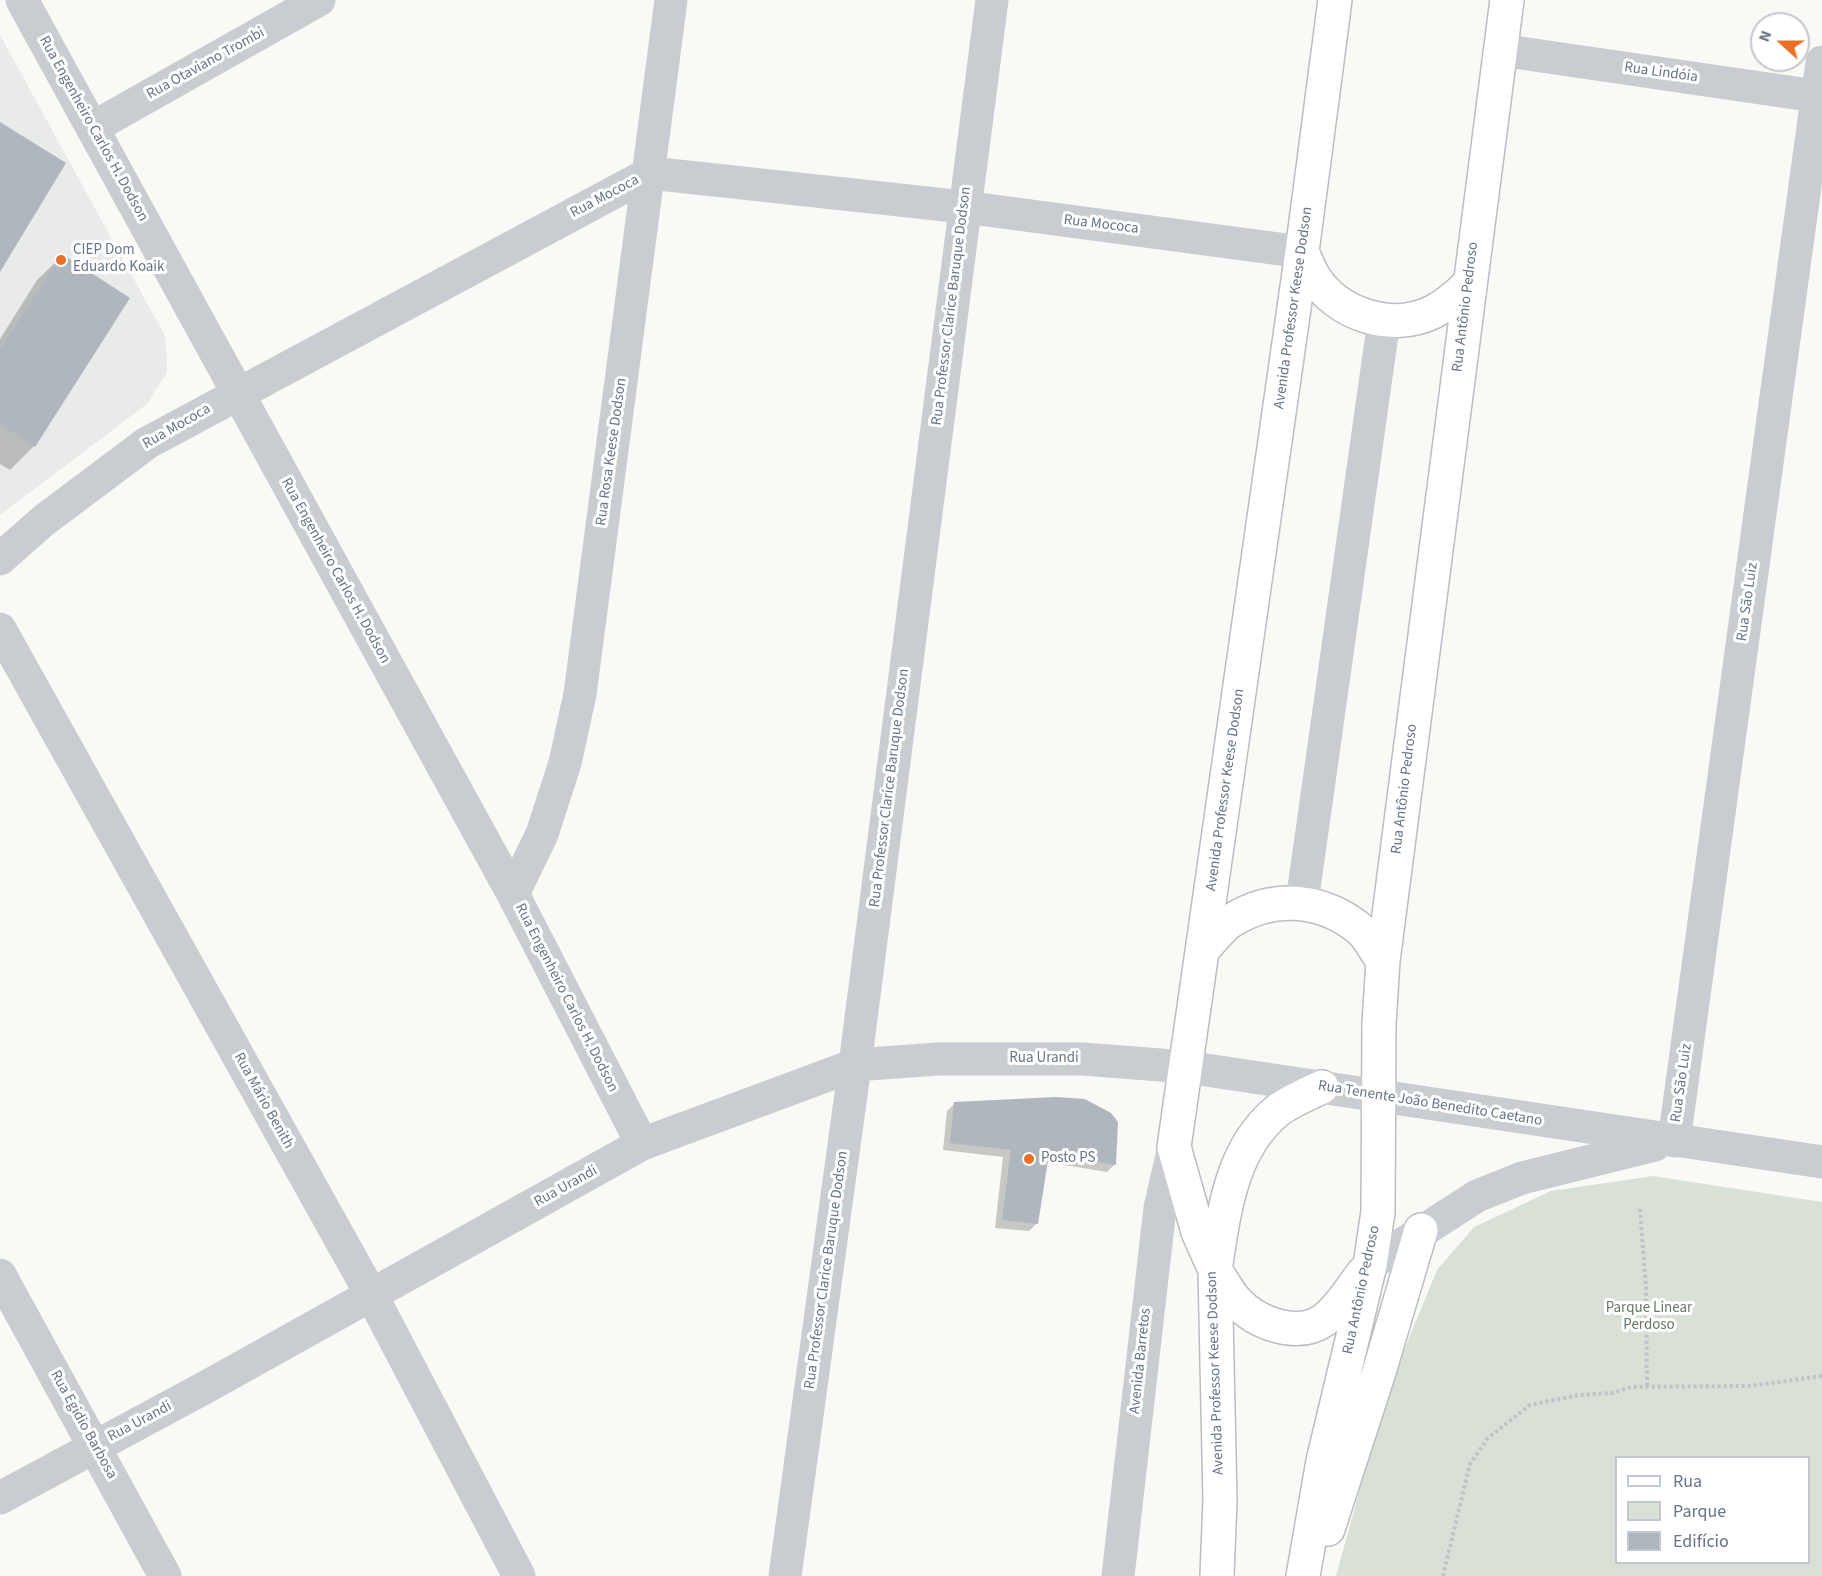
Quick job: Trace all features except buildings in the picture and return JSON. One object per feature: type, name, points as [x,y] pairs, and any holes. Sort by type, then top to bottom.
[{"type":"main road","name":"Avenida Professor Keese Dodson","points":[[1217,1576],[1220,1500],[1215,1270],[1195,1222],[1174,1148],[1302,252],[1335,0]]},
{"type":"main road","name":"Rua Antônio Pedroso","points":[[1303,1576],[1323,1461],[1370,1265],[1378,1212],[1379,1024],[1383,961],[1507,0]]},
{"type":"main road","points":[[1302,252],[1314,277],[1333,298],[1357,313],[1384,320],[1408,320],[1431,313],[1452,301],[1469,284]]},
{"type":"main road","points":[[1204,948],[1232,920],[1265,904],[1302,902],[1335,912],[1364,932],[1383,961]]},
{"type":"main road","points":[[1322,1087],[1279,1110],[1254,1133],[1235,1170],[1224,1212],[1215,1270],[1236,1302],[1262,1321],[1287,1328],[1308,1327],[1324,1320],[1370,1265]]},
{"type":"main road","points":[[1312,1576],[1380,1372],[1421,1230]]},
{"type":"street","name":"Rua Engenheiro Carlos H. Dodson","points":[[22,0],[513,894],[642,1144]]},
{"type":"street","name":"Rua Otaviano Trombi","points":[[92,128],[319,0]]},
{"type":"street","name":"Rua Rosa Keese Dodson","points":[[513,894],[542,834],[566,763],[580,694],[671,0]]},
{"type":"street","name":"Rua Professor Clarice Baruque Dodson","points":[[785,1576],[855,1065],[992,0]]},
{"type":"street","name":"Rua Lindóia","points":[[1500,50],[1820,96]]},
{"type":"street","name":"Rua São Luiz","points":[[1674,1141],[1820,96],[1822,62]]},
{"type":"street","name":"Rua Mococa","points":[[0,559],[44,521],[147,443],[237,392],[650,173],[964,207],[1302,252]]},
{"type":"street","points":[[1302,902],[1384,320]]},
{"type":"street","name":"Rua Mário Benith","points":[[0,630],[372,1296],[519,1576]]},
{"type":"street","name":"Rua Urandi","points":[[0,1498],[372,1296],[642,1144],[855,1065],[938,1059],[1083,1059],[1186,1066]]},
{"type":"street","name":"Rua Tenente João Benedito Caetano","points":[[1186,1066],[1822,1162]]},
{"type":"street","name":"Rua Tenente João Benedito Caetano","points":[[1370,1265],[1477,1196],[1522,1178],[1674,1141]]},
{"type":"street","name":"Avenida Barretos","points":[[1118,1576],[1160,1208],[1174,1148]]},
{"type":"street","name":"Rua Egidio Barbosa","points":[[0,1275],[165,1576]]},
{"type":"path","points":[[1640,1209],[1646,1288],[1647,1387]]},
{"type":"path","points":[[1443,1576],[1470,1464],[1488,1438],[1530,1405],[1579,1395],[1613,1393],[1631,1387],[1750,1386],[1822,1376]]},
{"type":"shaded area","name":"CIEP Dom Eduardo Koaik","points":[[0,35],[165,336],[167,372],[147,404],[0,515]]},
{"type":"green space","name":"Parque Linear Perdoso","points":[[1653,1176],[1822,1202],[1822,1576],[1336,1576],[1386,1394],[1437,1270],[1474,1227],[1551,1191]]},
{"type":"place","name":"CIEP Dom Eduardo Koaik","points":[[61,260]]},
{"type":"place","name":"Posto PS","points":[[1029,1159]]}]
